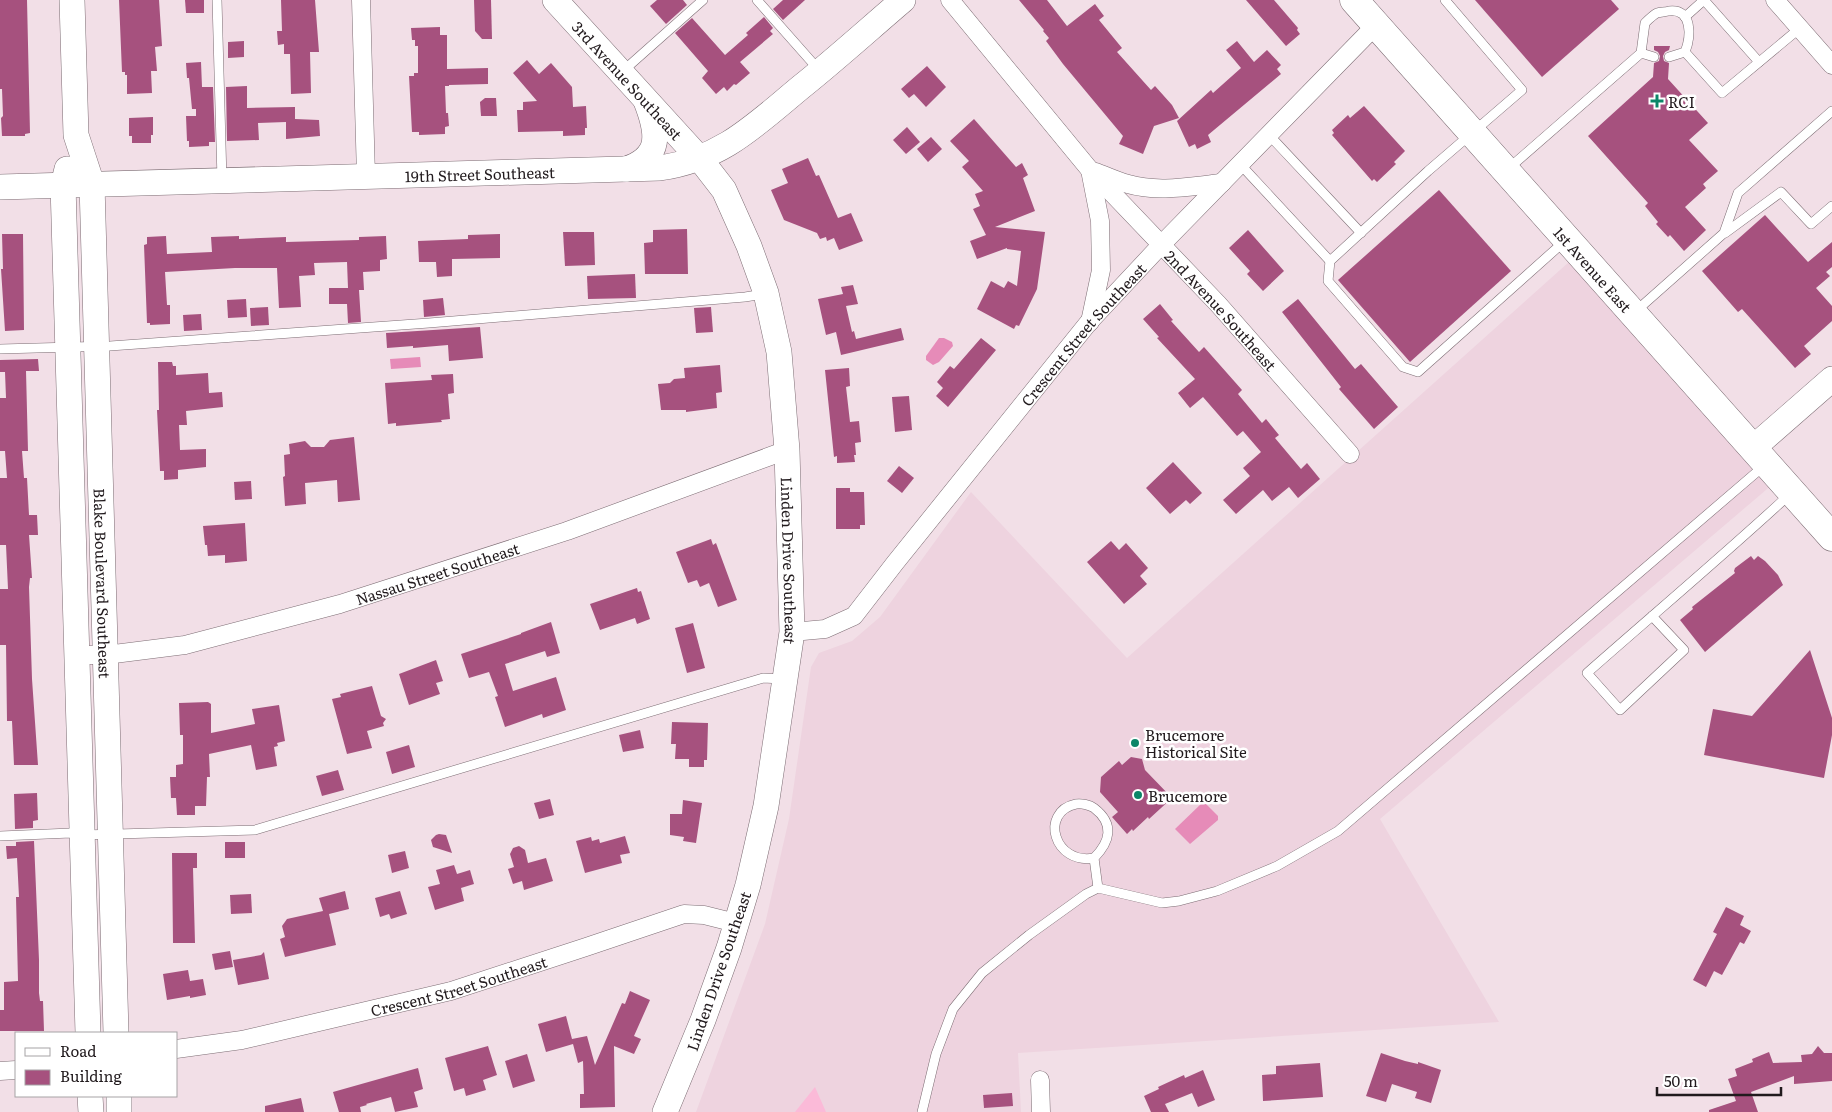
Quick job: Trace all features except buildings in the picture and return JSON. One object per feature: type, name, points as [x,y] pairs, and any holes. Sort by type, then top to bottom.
[{"type":"main road","name":"1st Avenue East","points":[[1354,0],[1832,537]]},
{"type":"street","name":"Blake Boulevard Southeast","points":[[72,0],[76,135],[63,185],[88,1032]]},
{"type":"street","points":[[361,0],[366,176]]},
{"type":"street","name":"3rd Avenue Southeast","points":[[555,0],[700,159]]},
{"type":"street","name":"19th Street Southeast","points":[[0,187],[660,168],[700,159],[729,144],[748,131],[903,0]]},
{"type":"street","name":"2nd Avenue Southeast","points":[[950,0],[1090,170],[1218,304],[1350,454]]},
{"type":"street","points":[[1775,0],[1832,64]]},
{"type":"street","name":"Crescent Street Southeast","points":[[792,632],[824,629],[854,616],[1090,322],[1161,245],[1376,26]]},
{"type":"street","points":[[626,169],[646,160],[655,147],[654,125],[644,97]]},
{"type":"street","name":"Blake Boulevard Southeast","points":[[76,135],[92,184],[116,1032]]},
{"type":"street","name":"Linden Drive Southeast","points":[[665,1112],[703,1020],[748,885],[766,806],[792,632],[787,450],[779,352],[766,293],[748,246],[724,190],[700,159]]},
{"type":"street","points":[[1090,170],[1128,184],[1150,188],[1173,188],[1222,183]]},
{"type":"street","name":"2nd Avenue Southeast","points":[[1090,170],[1100,221],[1101,270],[1090,322]]},
{"type":"street","points":[[1760,456],[1832,379]]},
{"type":"street","name":"Nassau Street Southeast","points":[[78,655],[106,655],[185,645],[340,604],[567,531],[787,450]]},
{"type":"street","name":"Crescent Street Southeast","points":[[178,1049],[242,1040],[451,991],[586,948],[684,914],[704,915],[736,923]]},
{"type":"street","points":[[0,1072],[15,1070]]},
{"type":"street","points":[[1040,1080],[1041,1112]]},
{"type":"street","points":[[90,1097],[91,1112]]},
{"type":"street","points":[[118,1097],[119,1112]]},
{"type":"lane","points":[[217,0],[222,180]]},
{"type":"lane","points":[[622,73],[703,0]]},
{"type":"lane","points":[[757,0],[820,72]]},
{"type":"lane","points":[[1445,0],[1522,90],[1330,261],[1328,281],[1403,367],[1418,372],[1567,239]]},
{"type":"lane","points":[[1685,17],[1704,0],[1759,62]]},
{"type":"lane","points":[[1506,171],[1641,53],[1645,23],[1657,13],[1673,11],[1685,17],[1690,29],[1689,42],[1685,52]]},
{"type":"lane","points":[[1685,52],[1722,93],[1800,28]]},
{"type":"lane","points":[[1669,57],[1685,52]]},
{"type":"lane","points":[[1641,53],[1654,57]]},
{"type":"lane","points":[[1724,233],[1738,193],[1832,111]]},
{"type":"lane","points":[[1269,135],[1360,233]]},
{"type":"lane","points":[[1240,164],[1330,261]]},
{"type":"lane","points":[[1633,312],[1724,233],[1781,192],[1810,224],[1832,206]]},
{"type":"lane","points":[[0,349],[97,347],[428,323],[736,298],[766,293]]},
{"type":"lane","points":[[922,1112],[936,1054],[953,1009],[982,973],[1029,935],[1086,894],[1098,888],[1162,903],[1179,901],[1217,891],[1277,866],[1338,831],[1760,456]]},
{"type":"lane","points":[[1652,616],[1684,650],[1620,710],[1587,673],[1792,492]]},
{"type":"lane","points":[[0,836],[255,830],[763,678],[784,680]]},
{"type":"lane","points":[[1080,803],[1094,808],[1104,820],[1108,835],[1104,848],[1094,858],[1084,860],[1072,857],[1061,847],[1056,836],[1055,824],[1059,812],[1068,806],[1080,803]]},
{"type":"lane","points":[[1094,858],[1098,888]]},
{"type":"shaded area","name":"Brucemore Historical Site","points":[[1579,253],[1780,478],[1380,819],[1499,1022],[1018,1053],[1021,1112],[696,1112],[765,924],[789,819],[811,667],[819,653],[852,641],[880,617],[971,492],[1127,658]]},
{"type":"shaded area","points":[[939,338],[952,342],[953,346],[939,362],[933,365],[926,360],[926,356]]},
{"type":"shaded area","points":[[420,357],[421,367],[391,369],[390,359]]},
{"type":"shaded area","points":[[1202,803],[1206,804],[1218,816],[1218,820],[1190,844],[1175,829]]},
{"type":"shaded area","points":[[815,1087],[826,1112],[795,1112]]},
{"type":"place","name":"RCI","points":[[1657,101]]},
{"type":"place","name":"Brucemore Historical Site","points":[[1135,743]]},
{"type":"place","name":"Brucemore","points":[[1138,795]]}]
